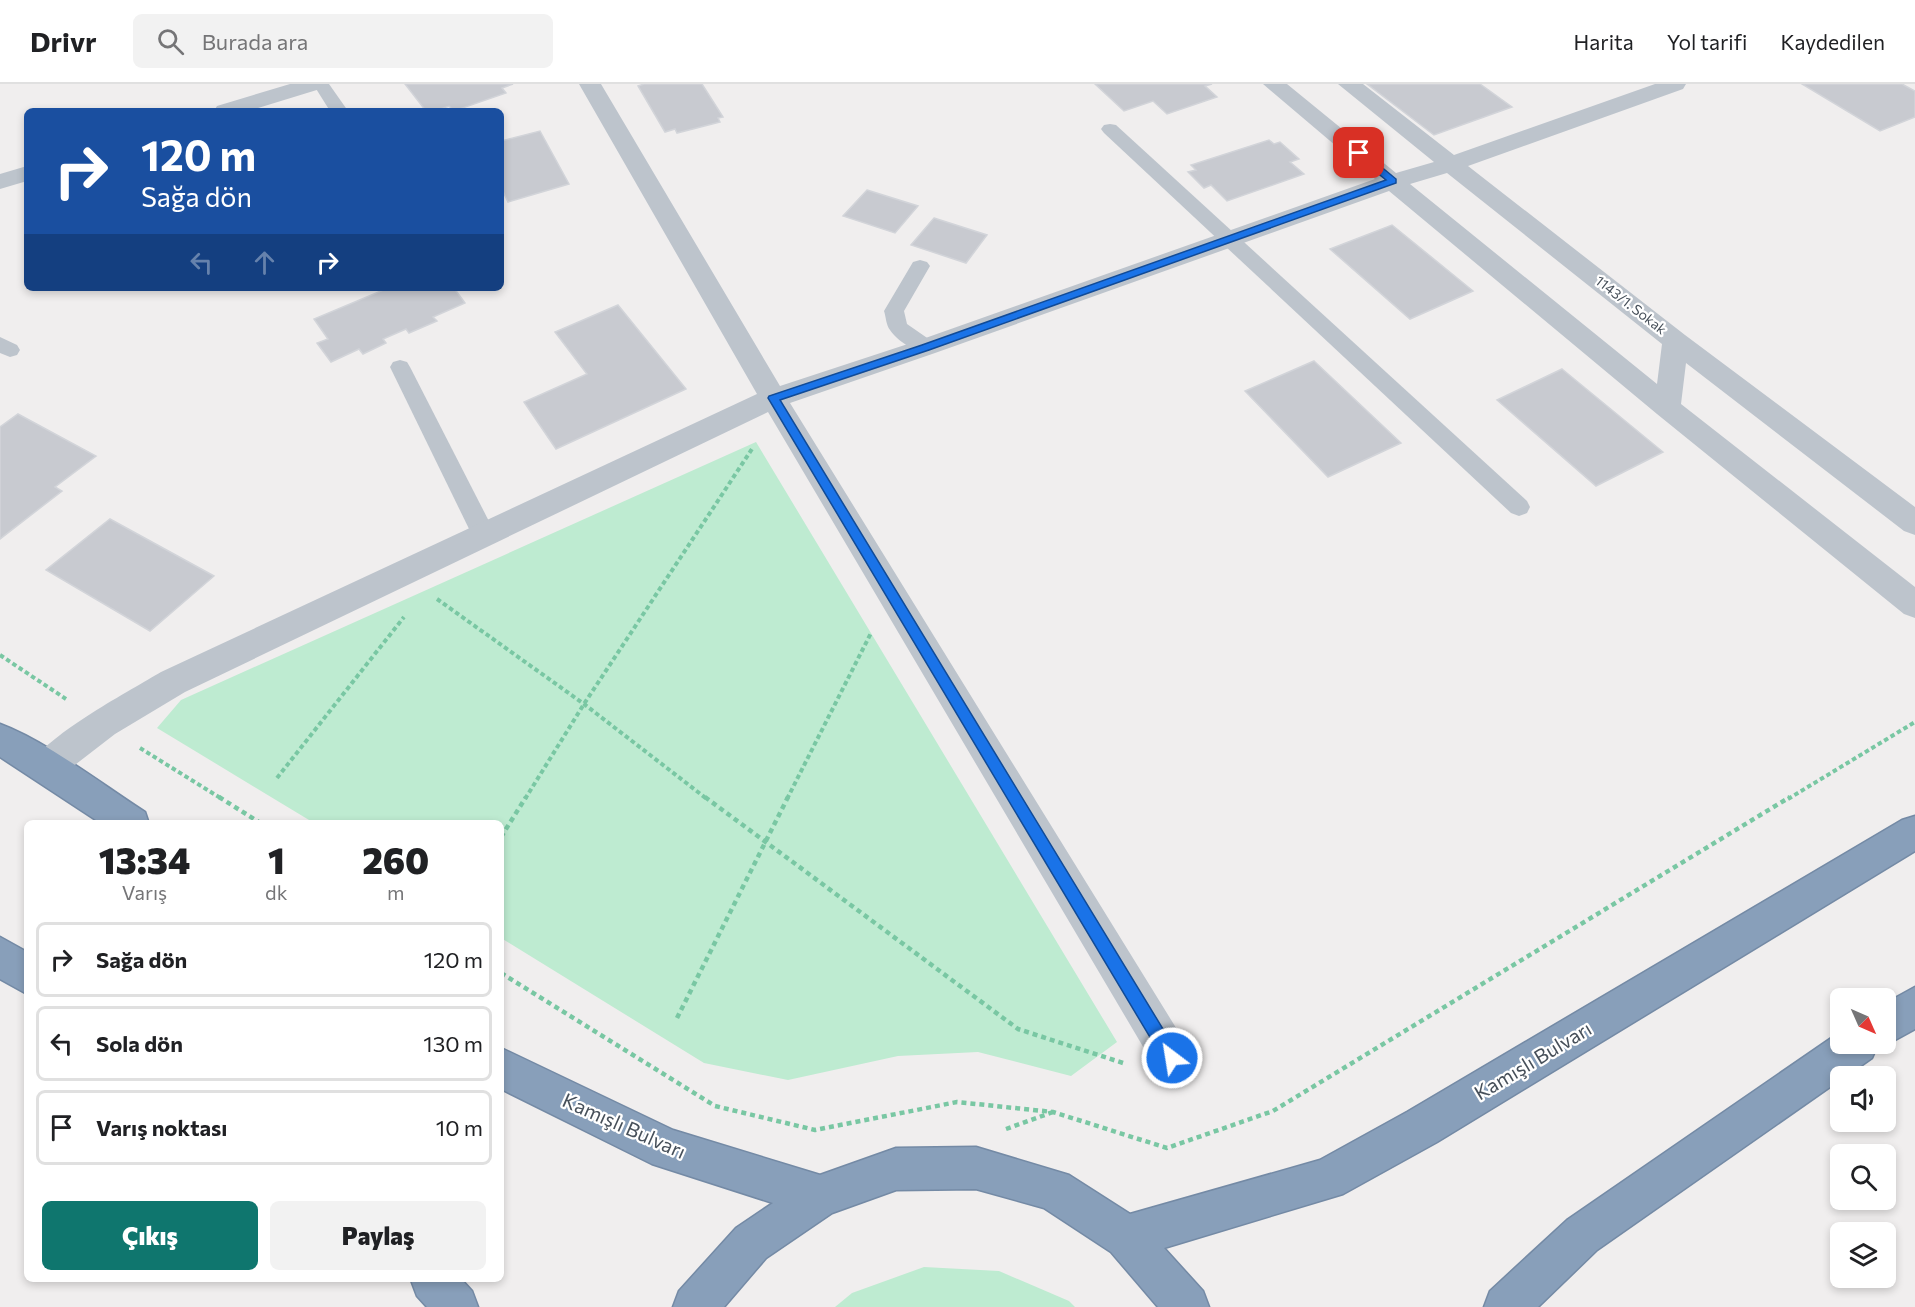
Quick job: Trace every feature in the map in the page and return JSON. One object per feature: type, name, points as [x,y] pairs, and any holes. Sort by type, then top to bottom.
[{"type":"highway","points":[[0,740],[46,767],[126,820]]},
{"type":"highway","name":"Kamışlı Bulvarı","points":[[1126,1237],[1328,1179],[1422,1127],[1915,832]]},
{"type":"highway","points":[[0,956],[24,973]]},
{"type":"highway","points":[[1896,1018],[1915,1006]]},
{"type":"highway","points":[[1506,1307],[1582,1235],[1844,1054]]},
{"type":"highway","name":"Kamışlı Bulvarı","points":[[504,1069],[667,1149],[820,1196]]},
{"type":"highway","points":[[695,1307],[751,1243],[820,1196],[896,1169],[976,1168],[1054,1190],[1126,1237],[1187,1307]]},
{"type":"highway","points":[[434,1282],[456,1307]]},
{"type":"street","points":[[235,108],[312,84]]},
{"type":"street","points":[[590,84],[773,398],[1172,1058]]},
{"type":"street","points":[[1274,84],[1667,407],[1915,605]]},
{"type":"street","name":"1143/1. Sokak","points":[[1349,84],[1676,341],[1915,523]]},
{"type":"street","points":[[46,767],[103,724],[173,682],[414,581],[484,535],[773,398],[926,347],[1393,181],[1452,164],[1675,84]]},
{"type":"street","points":[[0,182],[24,174]]},
{"type":"street","points":[[1667,407],[1676,341]]},
{"type":"lane","points":[[321,84],[337,108]]},
{"type":"lane","points":[[1110,129],[1519,507]]},
{"type":"lane","points":[[920,266],[894,312],[898,327],[926,347]]},
{"type":"lane","points":[[400,367],[484,535]]},
{"type":"path","points":[[504,832],[584,704],[756,442],[773,398]]},
{"type":"path","points":[[277,778],[414,581],[584,704],[766,844],[1018,1029],[1132,1066],[1172,1058]]},
{"type":"path","points":[[677,1018],[891,592]]},
{"type":"path","points":[[504,975],[715,1106],[815,1130],[957,1102],[1053,1112],[1167,1148],[1273,1111],[1915,722]]},
{"type":"green space","points":[[756,442],[1117,1042],[1071,1076],[978,1052],[898,1056],[788,1080],[704,1063],[504,940],[504,820],[309,820],[157,728],[181,700]]},
{"type":"green space","points":[[924,1267],[999,1271],[1069,1301],[1075,1307],[835,1307],[852,1293]]},
{"type":"building","points":[[405,84],[513,84],[502,88],[506,93],[463,108],[449,106],[424,108]]},
{"type":"building","points":[[644,84],[702,84],[723,117],[718,118],[720,122],[677,133],[675,129],[665,132],[638,86]]},
{"type":"building","points":[[1095,84],[1212,84],[1205,86],[1217,97],[1167,114],[1153,101],[1124,111]]},
{"type":"building","points":[[1367,84],[1480,84],[1512,107],[1434,135]]},
{"type":"building","points":[[1802,84],[1902,84],[1915,91],[1915,117],[1880,131]]},
{"type":"building","points":[[540,131],[569,184],[508,202],[504,193],[504,140]]},
{"type":"building","points":[[1269,140],[1274,144],[1280,142],[1299,159],[1290,162],[1304,174],[1227,201],[1211,185],[1204,188],[1188,172],[1196,170],[1191,165]]},
{"type":"building","points":[[867,190],[918,206],[895,233],[843,216]]},
{"type":"building","points":[[934,218],[987,235],[966,263],[911,245]]},
{"type":"building","points":[[1392,225],[1473,291],[1410,319],[1330,249]]},
{"type":"building","points":[[381,291],[456,291],[465,303],[433,317],[437,321],[409,333],[406,329],[383,339],[386,343],[363,354],[359,349],[331,362],[317,343],[328,339],[314,319]]},
{"type":"building","points":[[618,305],[686,389],[556,449],[524,402],[587,374],[555,332]]},
{"type":"building","points":[[1314,361],[1401,443],[1328,477],[1245,391]]},
{"type":"building","points":[[1562,369],[1663,452],[1596,486],[1497,400]]},
{"type":"building","points":[[18,414],[96,456],[55,487],[62,491],[0,539],[0,427]]},
{"type":"building","points":[[110,519],[214,576],[150,631],[46,570]]},
{"type":"route","points":[[1172,1058],[773,398],[926,347],[1393,181],[1359,153]]}]
